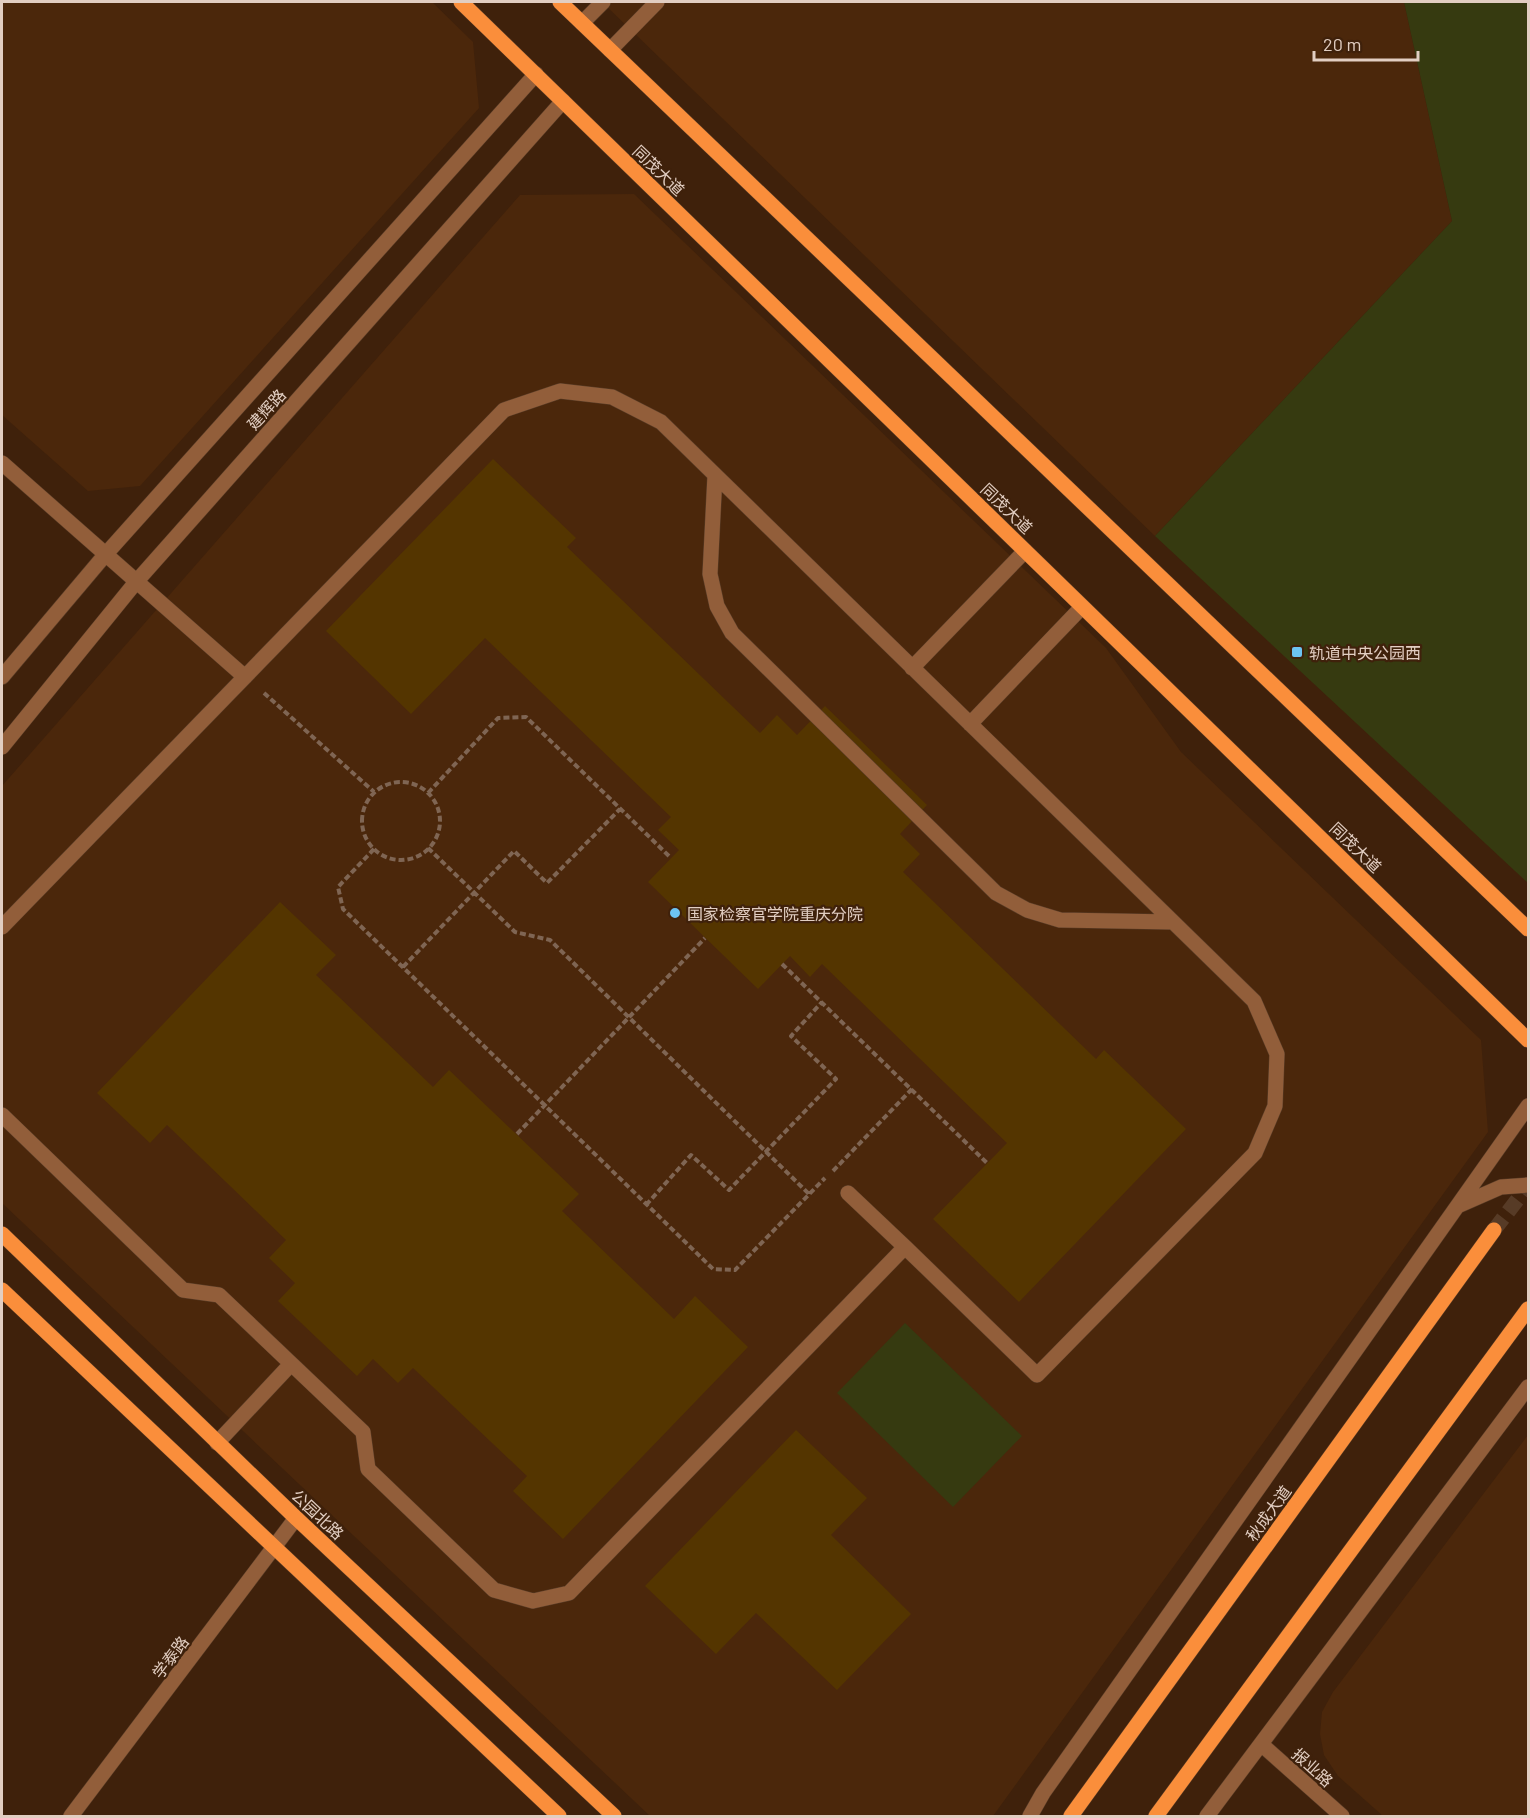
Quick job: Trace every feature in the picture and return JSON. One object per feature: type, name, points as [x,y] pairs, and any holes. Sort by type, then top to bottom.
[{"type":"main road","name":"同茂大道","points":[[461,2],[1528,1040]]},
{"type":"main road","points":[[560,2],[1528,929]]},
{"type":"main road","name":"秋成大道","points":[[1071,1816],[1494,1230]]},
{"type":"main road","name":"公园北路","points":[[2,1234],[217,1443],[614,1816]]},
{"type":"main road","points":[[2,1290],[559,1816]]},
{"type":"main road","points":[[1156,1816],[1528,1309]]},
{"type":"street","points":[[582,23],[603,2]]},
{"type":"street","points":[[610,50],[657,2]]},
{"type":"street","name":"建辉路","points":[[2,677],[105,555],[536,74]]},
{"type":"street","name":"建辉路","points":[[2,747],[136,582],[563,102]]},
{"type":"street","points":[[2,927],[504,410],[560,391],[612,397],[661,422],[1254,1001],[1277,1054],[1275,1106],[1255,1153],[1037,1375],[848,1193]]},
{"type":"street","points":[[2,463],[245,677]]},
{"type":"street","points":[[716,475],[710,574],[717,606],[732,633],[996,893],[1027,910],[1060,920],[1172,922]]},
{"type":"street","points":[[912,668],[1025,550]]},
{"type":"street","points":[[970,724],[1082,607]]},
{"type":"street","points":[[1030,1816],[1043,1793],[1528,1106]]},
{"type":"street","points":[[2,1115],[183,1290],[219,1295],[363,1432],[368,1469],[494,1590],[532,1601],[569,1593],[905,1248]]},
{"type":"street","points":[[1460,1205],[1501,1187],[1528,1185]]},
{"type":"street","points":[[217,1443],[291,1364]]},
{"type":"street","points":[[1207,1816],[1528,1387]]},
{"type":"street","name":"学泰路","points":[[71,1816],[296,1518]]},
{"type":"street","name":"报业路","points":[[1261,1744],[1342,1816]]},
{"type":"path","points":[[245,677],[374,792]]},
{"type":"path","points":[[428,793],[498,718],[525,717],[671,858]]},
{"type":"path","points":[[397,782],[410,783],[428,793],[437,807],[440,820],[438,833],[428,848],[410,858],[398,859],[385,856],[374,849],[366,839],[362,827],[362,814],[366,802],[374,792],[385,785],[397,782]]},
{"type":"path","points":[[403,967],[513,850],[547,883],[620,809]]},
{"type":"path","points":[[428,848],[515,932],[550,940],[809,1194]]},
{"type":"path","points":[[374,849],[338,887],[343,909],[713,1269],[735,1270],[912,1089]]},
{"type":"path","points":[[517,1134],[705,938]]},
{"type":"path","points":[[782,964],[987,1163]]},
{"type":"path","points":[[646,1205],[691,1155],[729,1190],[836,1079],[791,1036],[822,1002]]},
{"type":"shaded area","points":[[2,2],[432,2],[473,42],[479,108],[140,486],[88,491],[2,415]]},
{"type":"shaded area","points":[[602,2],[1404,2],[1452,221],[1155,536]]},
{"type":"shaded area","name":"国家检察官学院重庆分院","points":[[634,194],[1106,648],[1181,752],[1481,1040],[1488,1132],[993,1816],[650,1816],[2,1203],[2,786],[520,195]]},
{"type":"shaded area","points":[[1528,1435],[1528,1816],[1383,1816],[1338,1776],[1324,1755],[1320,1734],[1322,1712],[1333,1692]]},
{"type":"green space","points":[[1404,2],[1528,2],[1528,883],[1155,536],[1452,221]]},
{"type":"green space","points":[[905,1323],[1022,1436],[953,1507],[837,1393]]},
{"type":"building","points":[[493,459],[576,538],[567,547],[760,733],[777,715],[797,735],[825,706],[927,805],[900,834],[920,854],[903,872],[1096,1059],[1104,1050],[1186,1129],[1019,1302],[933,1219],[1007,1143],[822,964],[810,977],[790,956],[758,989],[648,882],[679,850],[658,830],[671,817],[485,638],[411,714],[326,631]]},
{"type":"building","points":[[280,902],[336,955],[316,975],[433,1087],[449,1070],[579,1194],[562,1211],[674,1319],[695,1296],[748,1347],[563,1539],[513,1491],[527,1476],[413,1368],[398,1383],[373,1359],[357,1376],[278,1301],[295,1283],[269,1258],[286,1240],[167,1125],[150,1143],[97,1093]]},
{"type":"building","points":[[796,1430],[867,1498],[831,1535],[911,1614],[837,1690],[756,1613],[716,1654],[645,1586]]},
{"type":"tunnel","points":[[1494,1230],[1528,1186]]},
{"type":"place","name":"轨道中央公园西","points":[[1297,652]]},
{"type":"place","name":"国家检察官学院重庆分院","points":[[675,913]]}]
